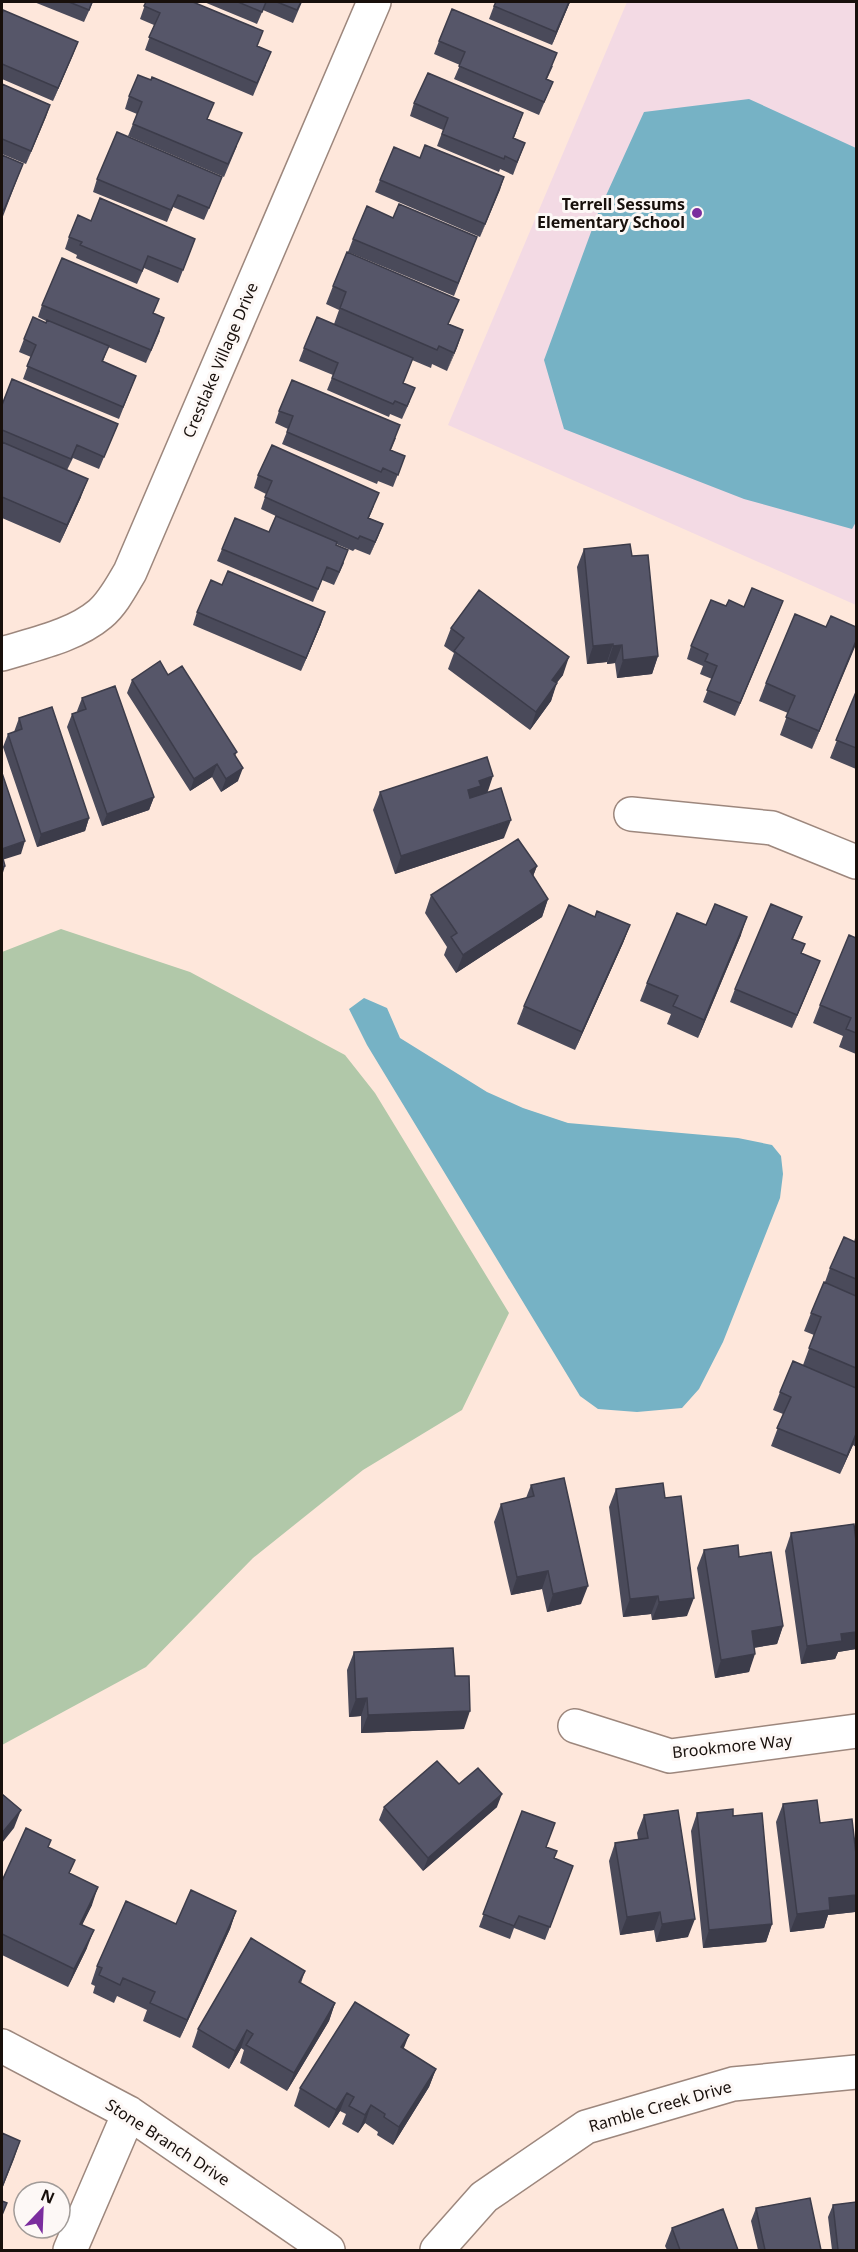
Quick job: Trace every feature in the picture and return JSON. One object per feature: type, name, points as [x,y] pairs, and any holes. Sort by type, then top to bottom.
[{"type":"street","name":"Crestlake Village Drive","points":[[2,654],[78,629],[101,614],[116,596],[130,572],[374,2]]},
{"type":"street","points":[[631,814],[772,828],[856,862]]},
{"type":"street","name":"Brookmore Way","points":[[575,1726],[670,1756],[856,1731]]},
{"type":"street","name":"Stone Branch Drive","points":[[2,2046],[129,2113],[328,2250]]},
{"type":"street","name":"Ramble Creek Drive","points":[[437,2250],[484,2197],[586,2127],[733,2084],[856,2072]]},
{"type":"street","points":[[70,2250],[129,2113]]},
{"type":"shaded area","name":"Terrell Sessums Elementary School","points":[[627,2],[856,2],[856,605],[448,425]]},
{"type":"green space","points":[[61,929],[190,972],[345,1055],[375,1093],[509,1313],[462,1410],[363,1470],[253,1558],[146,1667],[2,1745],[2,952]]},
{"type":"water","points":[[749,99],[856,148],[856,522],[852,529],[744,499],[564,429],[544,360],[598,213],[644,112]]},
{"type":"water","points":[[364,998],[387,1008],[400,1038],[487,1092],[523,1108],[568,1123],[738,1138],[772,1145],[781,1156],[783,1174],[780,1198],[723,1342],[699,1389],[682,1408],[637,1412],[598,1409],[580,1396],[367,1045],[349,1009]]},
{"type":"building","points":[[69,2],[92,2],[89,10]]},
{"type":"building","points":[[146,2],[193,2],[263,31],[257,46],[271,52],[257,83],[149,37],[160,13],[144,6]]},
{"type":"building","points":[[238,2],[266,2],[262,12]]},
{"type":"building","points":[[277,2],[301,2],[297,10]]},
{"type":"building","points":[[496,2],[569,2],[556,32],[494,6]]},
{"type":"building","points":[[452,9],[557,53],[546,79],[553,82],[544,102],[459,66],[465,52],[439,41]]},
{"type":"building","points":[[3,10],[78,42],[58,88],[2,64]]},
{"type":"building","points":[[428,73],[523,113],[513,138],[525,143],[517,162],[442,134],[448,118],[414,103]]},
{"type":"building","points":[[138,75],[151,80],[152,77],[214,103],[207,119],[242,133],[228,164],[133,124],[142,102],[129,96]]},
{"type":"building","points":[[2,84],[50,105],[31,151],[2,139]]},
{"type":"building","points":[[117,132],[222,177],[209,208],[178,195],[171,210],[97,179]]},
{"type":"building","points":[[425,145],[504,177],[485,224],[380,180],[394,147],[420,158]]},
{"type":"building","points":[[2,155],[23,164],[4,210],[2,209]]},
{"type":"building","points":[[100,198],[195,239],[183,270],[148,256],[142,271],[80,245],[82,242],[69,237],[78,215],[91,221]]},
{"type":"building","points":[[399,204],[477,237],[458,283],[353,239],[367,206],[393,218]]},
{"type":"building","points":[[347,252],[459,300],[448,324],[463,330],[454,353],[439,346],[437,350],[340,308],[346,292],[333,286]]},
{"type":"building","points":[[62,258],[159,299],[153,313],[164,318],[151,350],[42,305]]},
{"type":"building","points":[[33,317],[46,323],[47,320],[109,346],[102,361],[136,376],[123,407],[27,366],[36,345],[24,339]]},
{"type":"building","points":[[317,317],[413,358],[403,383],[415,388],[407,406],[395,401],[393,404],[332,378],[338,363],[304,348]]},
{"type":"building","points":[[12,379],[118,424],[104,457],[77,445],[71,459],[2,430],[2,405]]},
{"type":"building","points":[[292,380],[400,425],[390,450],[405,456],[398,475],[383,468],[381,472],[287,432],[293,416],[279,411]]},
{"type":"building","points":[[2,442],[88,479],[67,525],[2,497]]},
{"type":"building","points":[[272,445],[379,493],[368,518],[383,524],[375,542],[360,536],[358,539],[265,497],[272,481],[258,475]]},
{"type":"building","points":[[276,516],[337,542],[336,545],[348,550],[339,572],[327,567],[318,589],[222,549],[235,518],[269,532]]},
{"type":"building","points":[[630,544],[632,556],[648,555],[658,656],[623,660],[622,645],[593,646],[584,549]]},
{"type":"building","points":[[228,571],[325,612],[306,658],[197,612],[211,580],[222,585]]},
{"type":"building","points":[[752,588],[783,601],[740,703],[707,690],[717,666],[705,661],[708,654],[691,646],[711,600],[726,606],[729,600],[744,607]]},
{"type":"building","points":[[479,590],[569,657],[552,680],[557,683],[536,712],[454,651],[464,638],[451,628]]},
{"type":"building","points":[[795,614],[826,627],[831,616],[856,627],[856,641],[819,731],[786,717],[795,696],[766,683]]},
{"type":"building","points":[[160,661],[168,675],[182,666],[237,752],[234,754],[243,768],[226,779],[217,764],[194,779],[132,680]]},
{"type":"building","points":[[115,686],[154,797],[107,814],[72,714],[86,709],[82,698]]},
{"type":"building","points":[[856,692],[856,748],[836,740]]},
{"type":"building","points":[[52,707],[89,818],[41,834],[8,734],[22,729],[19,718]]},
{"type":"building","points":[[487,757],[493,776],[479,781],[481,786],[468,790],[470,798],[501,788],[511,820],[401,856],[380,792]]},
{"type":"building","points":[[2,773],[25,841],[2,849]]},
{"type":"building","points":[[518,839],[537,866],[530,871],[548,899],[463,955],[451,937],[457,933],[431,895]]},
{"type":"building","points":[[715,904],[747,917],[704,1020],[673,1006],[678,996],[647,983],[677,913],[706,925]]},
{"type":"building","points":[[771,904],[802,917],[792,939],[805,944],[801,953],[820,961],[797,1015],[735,989]]},
{"type":"building","points":[[569,905],[595,917],[597,911],[630,925],[582,1032],[524,1006]]},
{"type":"building","points":[[849,935],[856,938],[856,1033],[846,1029],[851,1018],[820,1005]]},
{"type":"building","points":[[844,1237],[855,1242],[856,1237],[856,1279],[830,1268]]},
{"type":"building","points":[[824,1282],[856,1296],[856,1368],[809,1348],[821,1317],[811,1313]]},
{"type":"building","points":[[793,1361],[856,1388],[856,1434],[847,1456],[777,1428],[791,1397],[780,1392]]},
{"type":"building","points":[[564,1478],[588,1586],[553,1594],[548,1571],[517,1577],[501,1504],[534,1496],[531,1485]]},
{"type":"building","points":[[663,1483],[665,1498],[681,1496],[694,1598],[659,1602],[658,1596],[630,1599],[616,1489]]},
{"type":"building","points":[[854,1524],[856,1632],[841,1634],[842,1641],[807,1646],[791,1533]]},
{"type":"building","points":[[738,1545],[739,1557],[771,1552],[783,1626],[752,1631],[755,1654],[721,1660],[704,1550]]},
{"type":"building","points":[[453,1648],[455,1676],[469,1676],[470,1711],[368,1715],[367,1698],[356,1699],[354,1652]]},
{"type":"building","points":[[437,1761],[459,1784],[478,1768],[502,1794],[428,1858],[384,1807]]},
{"type":"building","points":[[2,1794],[21,1810],[2,1833]]},
{"type":"building","points":[[817,1800],[820,1823],[852,1819],[856,1854],[856,1895],[829,1898],[830,1910],[797,1914],[783,1804]]},
{"type":"building","points":[[733,1809],[733,1816],[762,1813],[772,1924],[709,1930],[697,1813]]},
{"type":"building","points":[[678,1810],[695,1919],[662,1924],[660,1912],[627,1917],[615,1843],[648,1838],[644,1815]]},
{"type":"building","points":[[522,1811],[555,1823],[546,1847],[557,1851],[554,1858],[573,1866],[550,1927],[519,1916],[514,1926],[483,1914]]},
{"type":"building","points":[[26,1828],[51,1840],[48,1847],[75,1860],[69,1873],[98,1887],[80,1924],[94,1930],[74,1969],[2,1934],[2,1881]]},
{"type":"building","points":[[191,1890],[236,1911],[187,2020],[150,2003],[155,1992],[123,1978],[120,1985],[99,1975],[102,1968],[97,1966],[126,1901],[176,1924]]},
{"type":"building","points":[[251,1938],[305,1971],[299,1982],[335,2003],[294,2073],[246,2045],[253,2034],[247,2030],[235,2051],[198,2029]]},
{"type":"building","points":[[355,2002],[409,2035],[401,2047],[436,2069],[399,2127],[371,2105],[365,2115],[349,2106],[354,2097],[347,2093],[336,2110],[300,2088]]},
{"type":"building","points":[[2,2133],[20,2141],[2,2187]]},
{"type":"building","points":[[810,2198],[821,2250],[765,2250],[756,2208]]},
{"type":"building","points":[[2,2201],[7,2203],[2,2215]]},
{"type":"building","points":[[856,2202],[856,2250],[838,2250],[833,2205]]},
{"type":"building","points":[[723,2209],[738,2250],[680,2250],[672,2228]]},
{"type":"place","name":"Terrell Sessums Elementary School","points":[[697,213]]}]
